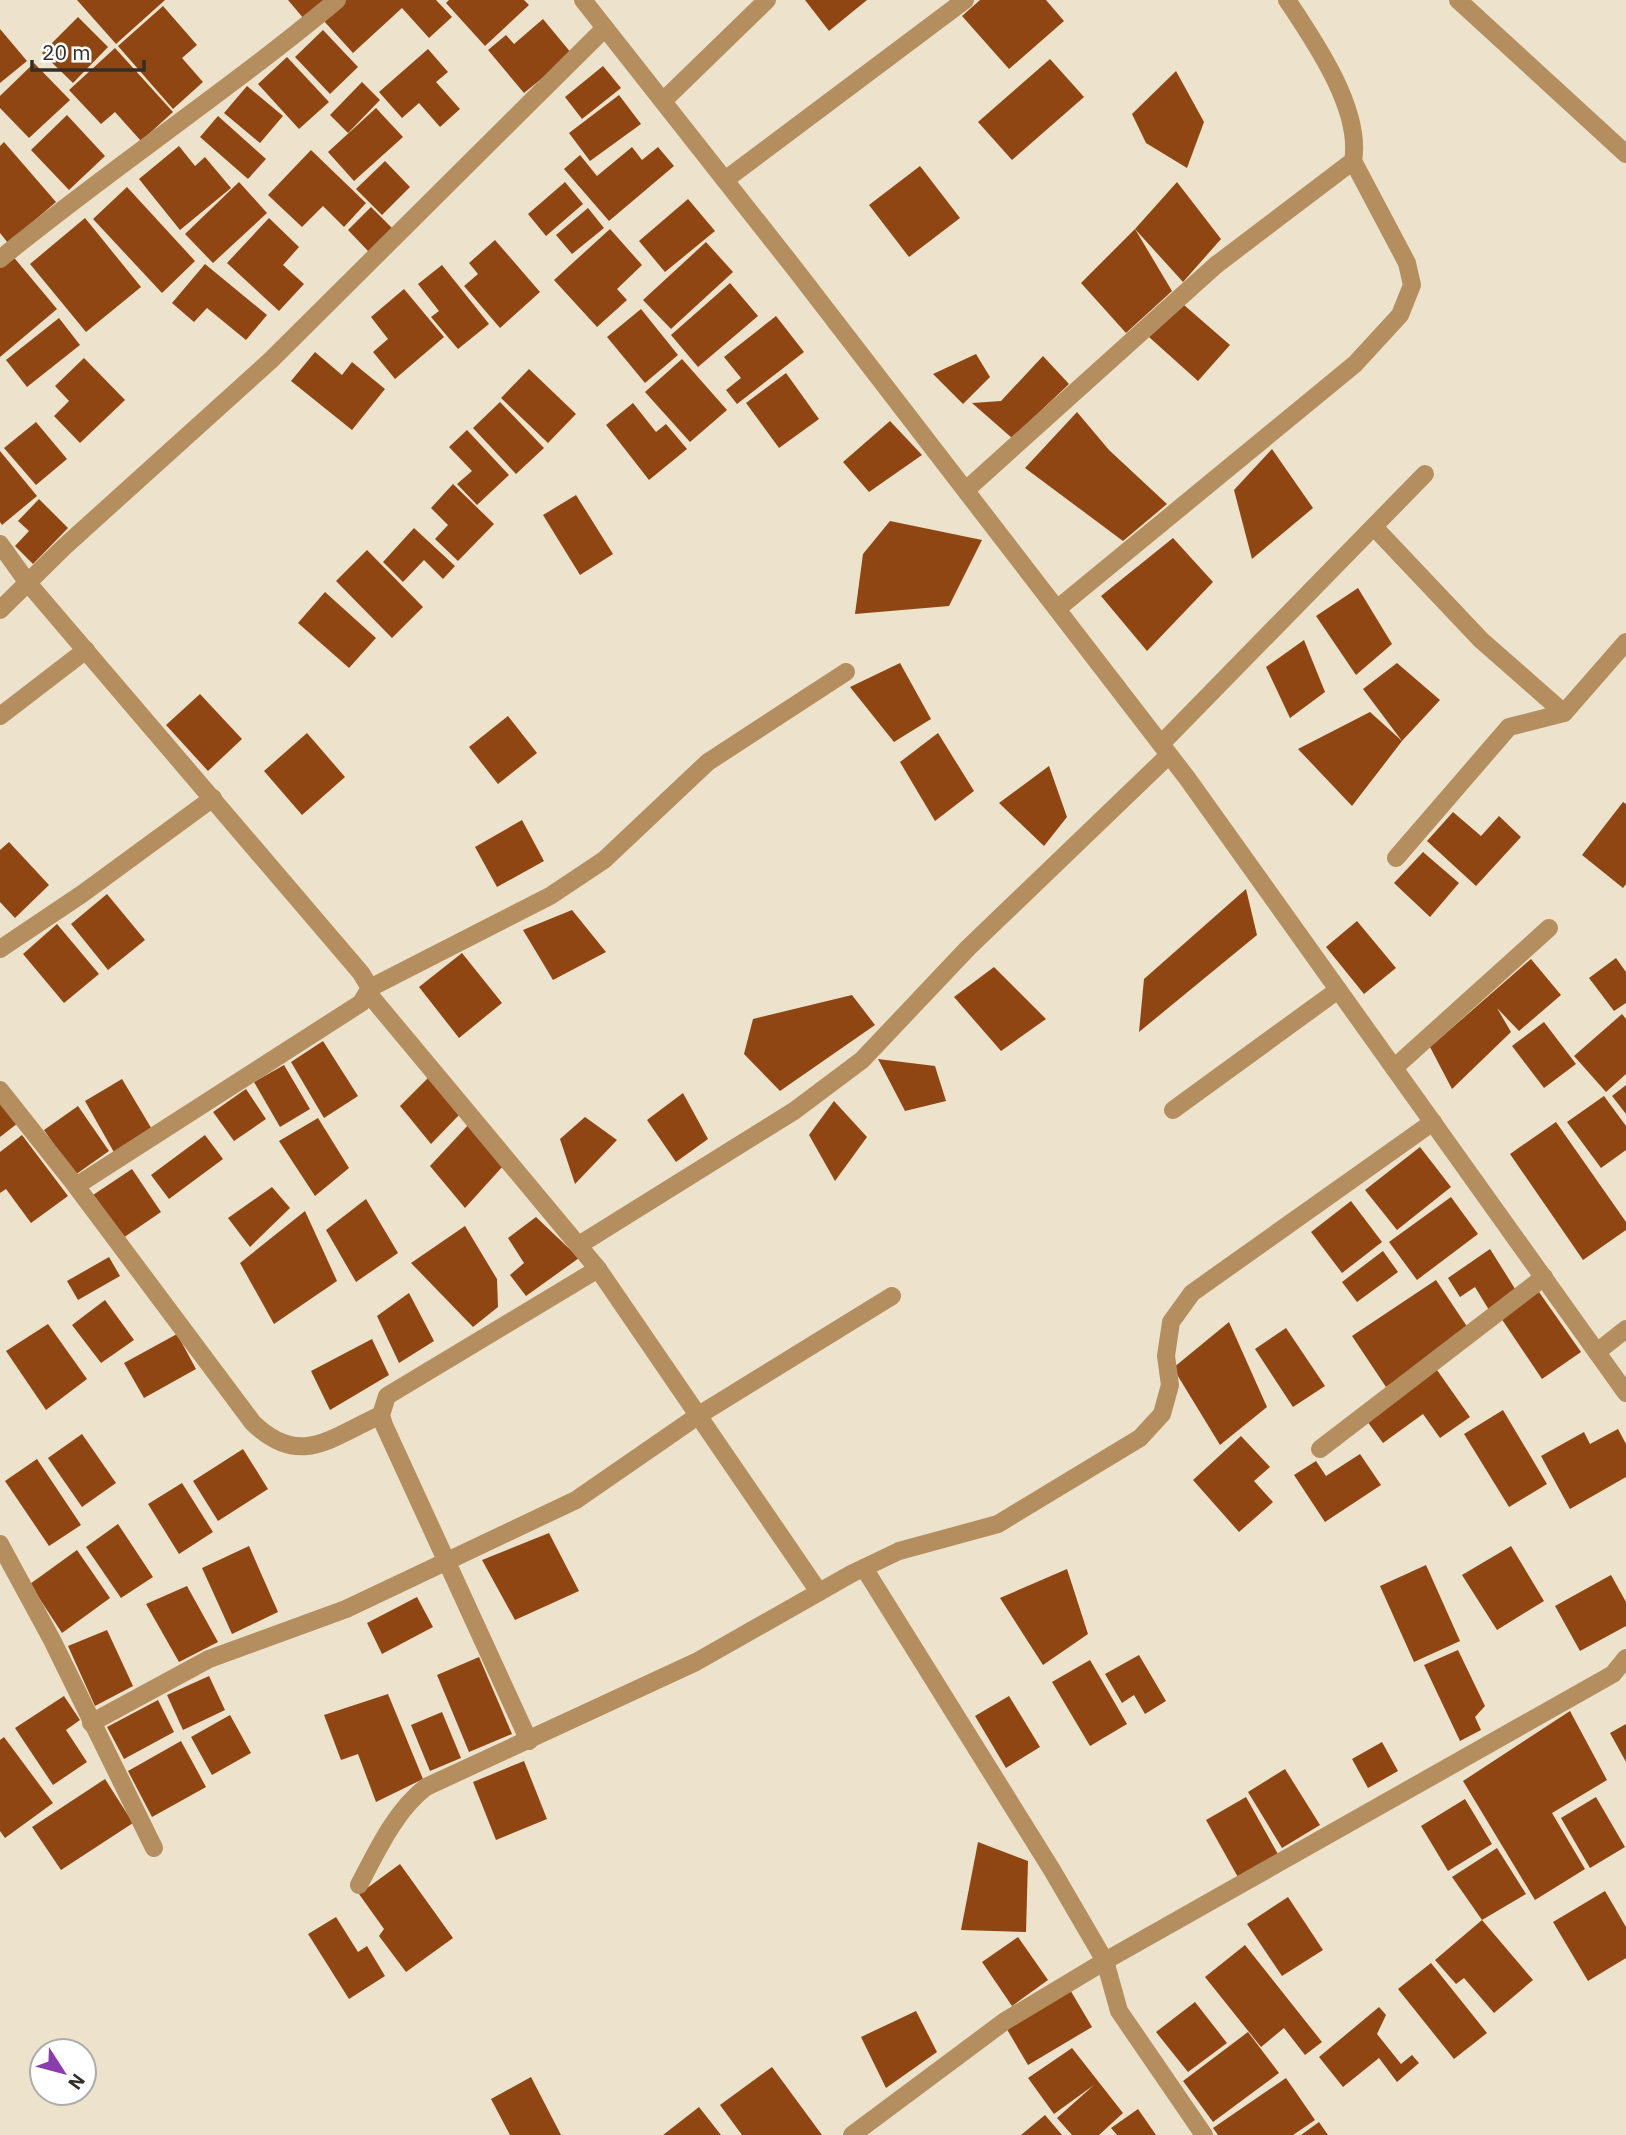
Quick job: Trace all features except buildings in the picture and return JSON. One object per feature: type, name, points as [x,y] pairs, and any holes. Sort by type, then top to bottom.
[{"type":"street","points":[[0,259],[58,212],[264,61],[337,0]]},
{"type":"street","points":[[583,0],[966,490],[1165,750],[1626,1392]]},
{"type":"street","points":[[663,101],[767,0]]},
{"type":"street","points":[[725,180],[965,0]]},
{"type":"street","points":[[1057,609],[1355,364],[1400,315],[1412,285],[1407,263],[1353,161],[1356,142],[1349,110],[1310,34],[1287,0]]},
{"type":"street","points":[[1458,0],[1626,154]]},
{"type":"street","points":[[0,611],[271,360],[605,28]]},
{"type":"street","points":[[966,490],[1216,265],[1353,161]]},
{"type":"street","points":[[579,1245],[794,1111],[862,1060],[968,948],[1165,750],[1283,616],[1375,528],[1425,474]]},
{"type":"street","points":[[1375,528],[1481,640],[1564,713]]},
{"type":"street","points":[[0,544],[28,583],[361,973],[369,990],[598,1269],[819,1592]]},
{"type":"street","points":[[1396,858],[1509,727],[1564,713],[1626,642]]},
{"type":"street","points":[[0,716],[86,650]]},
{"type":"street","points":[[76,1186],[360,1003],[369,990],[550,896],[604,860],[708,762],[846,672]]},
{"type":"street","points":[[0,949],[82,894],[212,798]]},
{"type":"street","points":[[1394,1068],[1549,928]]},
{"type":"street","points":[[1173,1110],[1338,990]]},
{"type":"street","points":[[0,1090],[76,1186],[253,1423],[271,1440],[290,1448],[312,1446],[381,1415]]},
{"type":"street","points":[[359,1885],[412,1798],[426,1787],[696,1662],[819,1592],[899,1551],[998,1524],[1140,1438],[1162,1414],[1170,1385],[1166,1356],[1171,1322],[1192,1293],[1433,1122]]},
{"type":"street","points":[[530,1741],[381,1415],[387,1396],[598,1269]]},
{"type":"street","points":[[1320,1449],[1544,1277]]},
{"type":"street","points":[[91,1723],[209,1659],[346,1609],[576,1500],[699,1415],[892,1296]]},
{"type":"street","points":[[1597,1352],[1626,1329]]},
{"type":"street","points":[[0,1544],[52,1640],[154,1847]]},
{"type":"street","points":[[864,1568],[1052,1870],[1105,1961],[1119,2011],[1204,2135]]},
{"type":"street","points":[[852,2135],[1005,2021],[1105,1961],[1613,1674],[1626,1658]]}]
